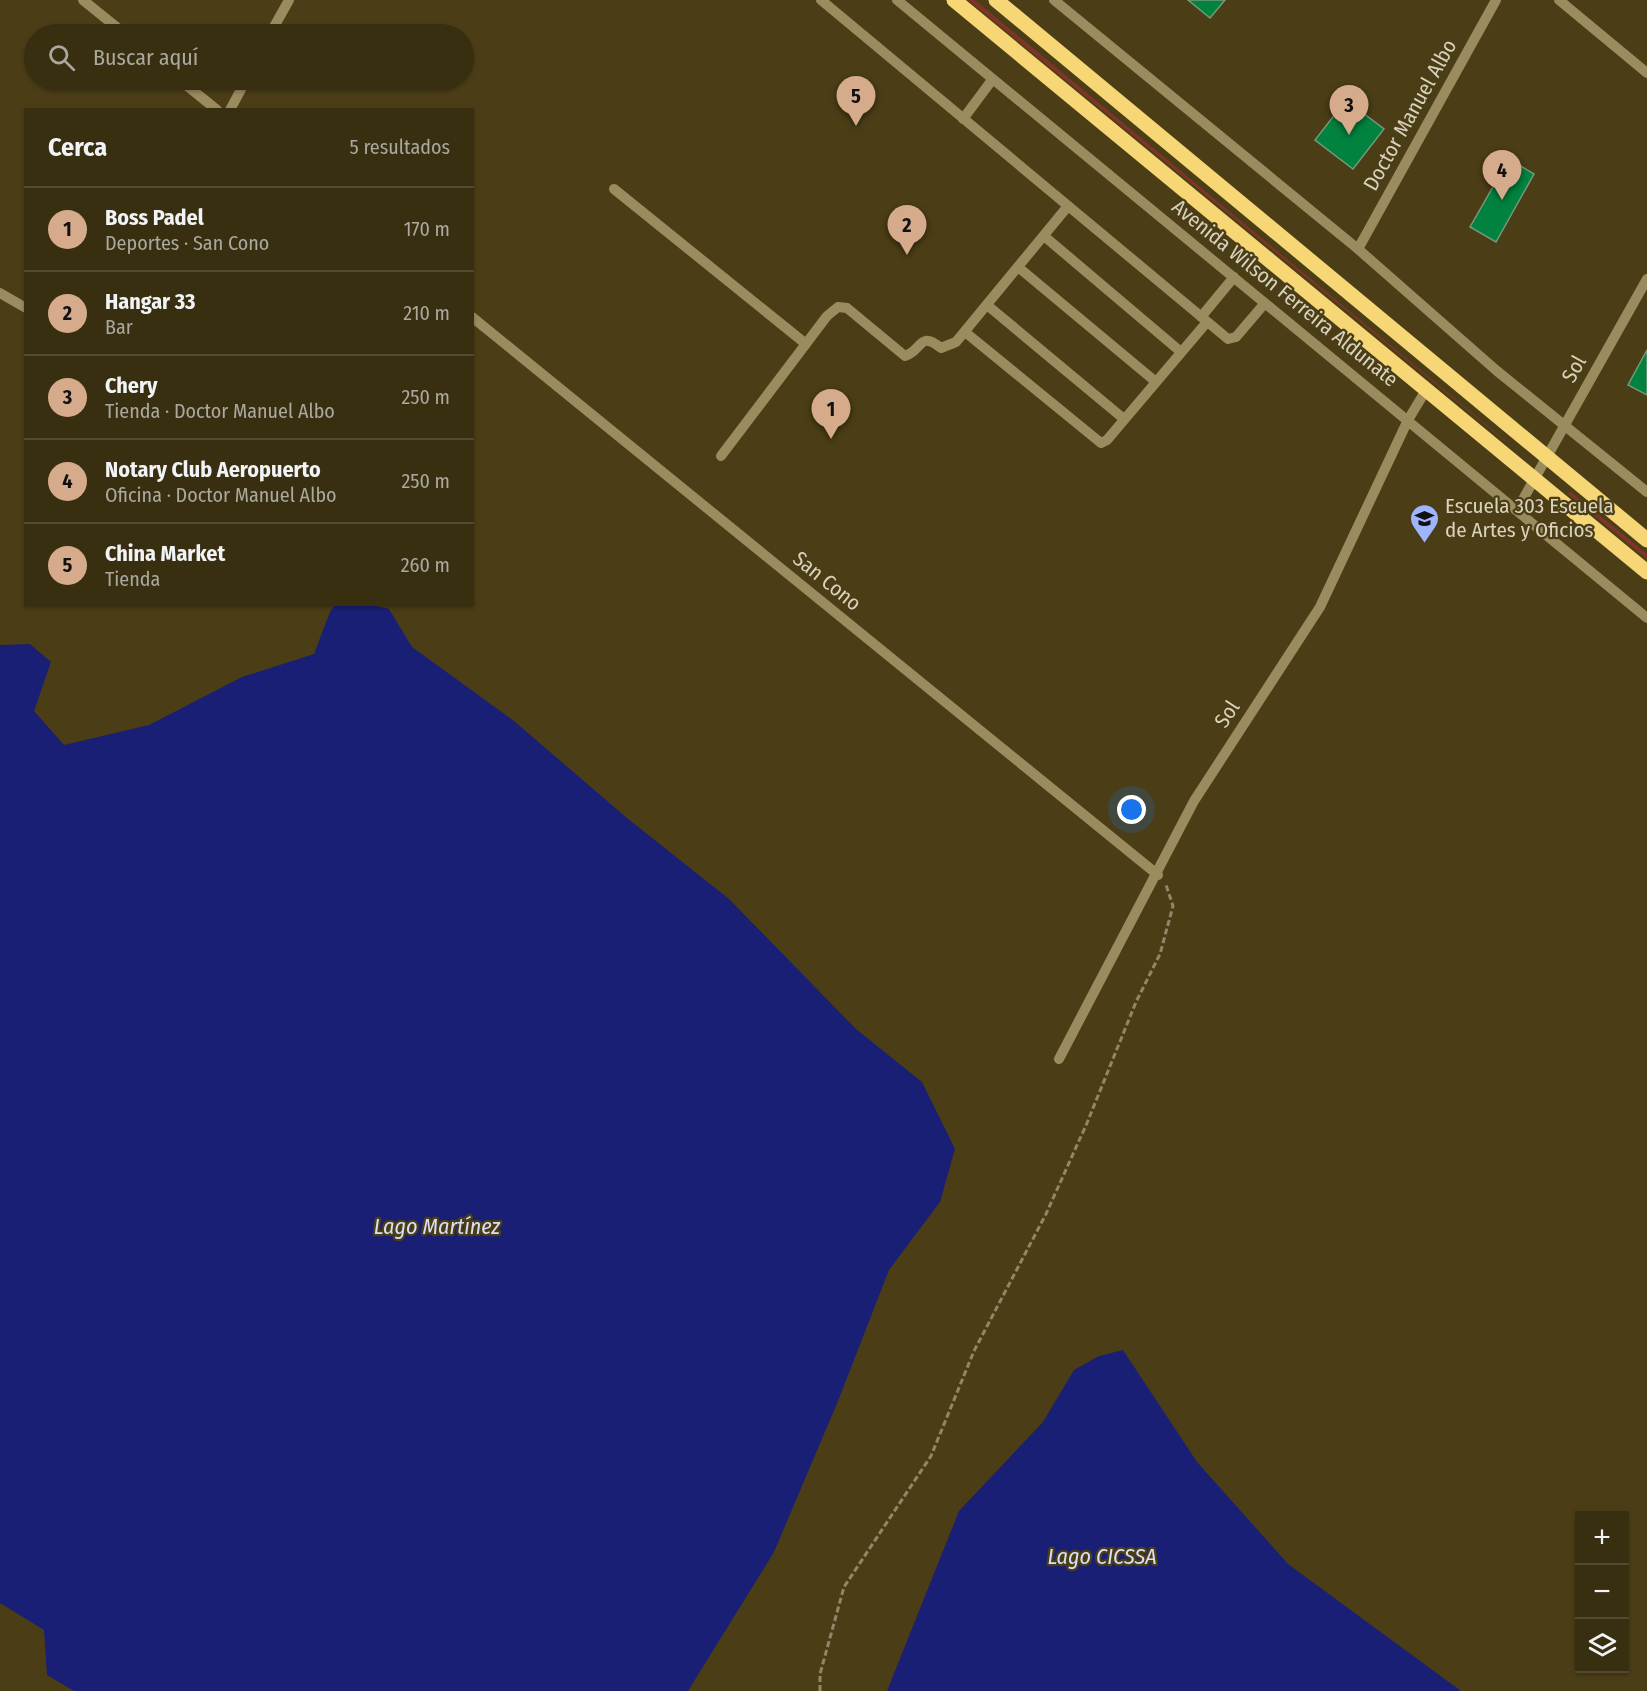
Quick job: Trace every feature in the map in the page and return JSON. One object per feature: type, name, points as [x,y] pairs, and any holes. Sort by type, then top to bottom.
[{"type":"main road","name":"Avenida Wilson Ferreira Aldunate","points":[[954,0],[1647,572]]},
{"type":"main road","name":"Avenida Wilson Ferreira Aldunate","points":[[996,0],[1647,540]]},
{"type":"street","points":[[83,0],[113,24]]},
{"type":"street","points":[[276,24],[289,0]]},
{"type":"street","points":[[821,0],[1228,339],[1233,339],[1265,303]]},
{"type":"street","name":"Avenida Wilson Ferreira Aldunate","points":[[897,0],[1647,618]]},
{"type":"street","points":[[1054,0],[1358,249],[1497,370],[1647,492]]},
{"type":"street","name":"Doctor Manuel Albo","points":[[1358,249],[1496,0]]},
{"type":"street","points":[[1559,0],[1647,73]]},
{"type":"street","points":[[963,119],[992,80]]},
{"type":"street","points":[[192,90],[215,108]]},
{"type":"street","points":[[231,108],[241,90]]},
{"type":"street","points":[[614,189],[806,344]]},
{"type":"street","points":[[721,456],[827,316],[838,307],[847,309],[905,356],[925,340],[931,340],[941,348],[948,346],[964,332],[1068,206]]},
{"type":"street","points":[[1044,236],[1181,352]]},
{"type":"street","points":[[1018,267],[1156,382]]},
{"type":"street","points":[[964,332],[1101,443],[1181,352],[1234,277]]},
{"type":"street","name":"Sol","points":[[1517,510],[1647,279]]},
{"type":"street","points":[[0,293],[24,307]]},
{"type":"street","points":[[987,305],[1124,419]]},
{"type":"street","name":"San Cono","points":[[474,319],[1158,875]]},
{"type":"street","name":"Sol","points":[[1059,1059],[1158,875],[1194,801],[1320,607],[1408,420],[1426,390]]},
{"type":"path","points":[[820,1691],[820,1674],[844,1587],[931,1456],[974,1351],[1046,1215],[1136,1002],[1160,954],[1173,906],[1166,885],[1158,875]]},
{"type":"shaded area","points":[[968,0],[975,0],[1506,441],[1505,441]]},
{"type":"shaded area","points":[[1570,491],[1647,554],[1647,559],[1568,494]]},
{"type":"water","name":"Lago Martínez","points":[[334,606],[377,606],[389,609],[412,647],[514,721],[627,818],[729,899],[856,1029],[922,1082],[955,1149],[940,1202],[889,1270],[838,1401],[774,1552],[688,1691],[74,1691],[47,1675],[44,1630],[0,1603],[0,645],[30,644],[51,662],[34,711],[64,745],[149,725],[242,677],[314,654]]},
{"type":"water","name":"Lago CICSSA","points":[[1123,1350],[1197,1462],[1288,1564],[1461,1691],[887,1691],[959,1511],[1043,1422],[1074,1370],[1099,1356]]},
{"type":"building","points":[[1188,0],[1225,0],[1210,18]]},
{"type":"building","points":[[1346,100],[1384,129],[1353,169],[1315,140]]},
{"type":"building","points":[[1509,159],[1534,174],[1496,242],[1470,227]]},
{"type":"building","points":[[1647,350],[1647,395],[1628,385]]},
{"type":"place","name":"China Market","points":[[856,126]]},
{"type":"place","name":"Chery","points":[[1349,135]]},
{"type":"place","name":"Notary Club Aeropuerto","points":[[1502,200]]},
{"type":"place","name":"Hangar 33","points":[[907,255]]},
{"type":"place","name":"Boss Padel","points":[[831,439]]},
{"type":"place","name":"Escuela 303 Escuela de Artes y Oficios","points":[[1424,544]]}]
